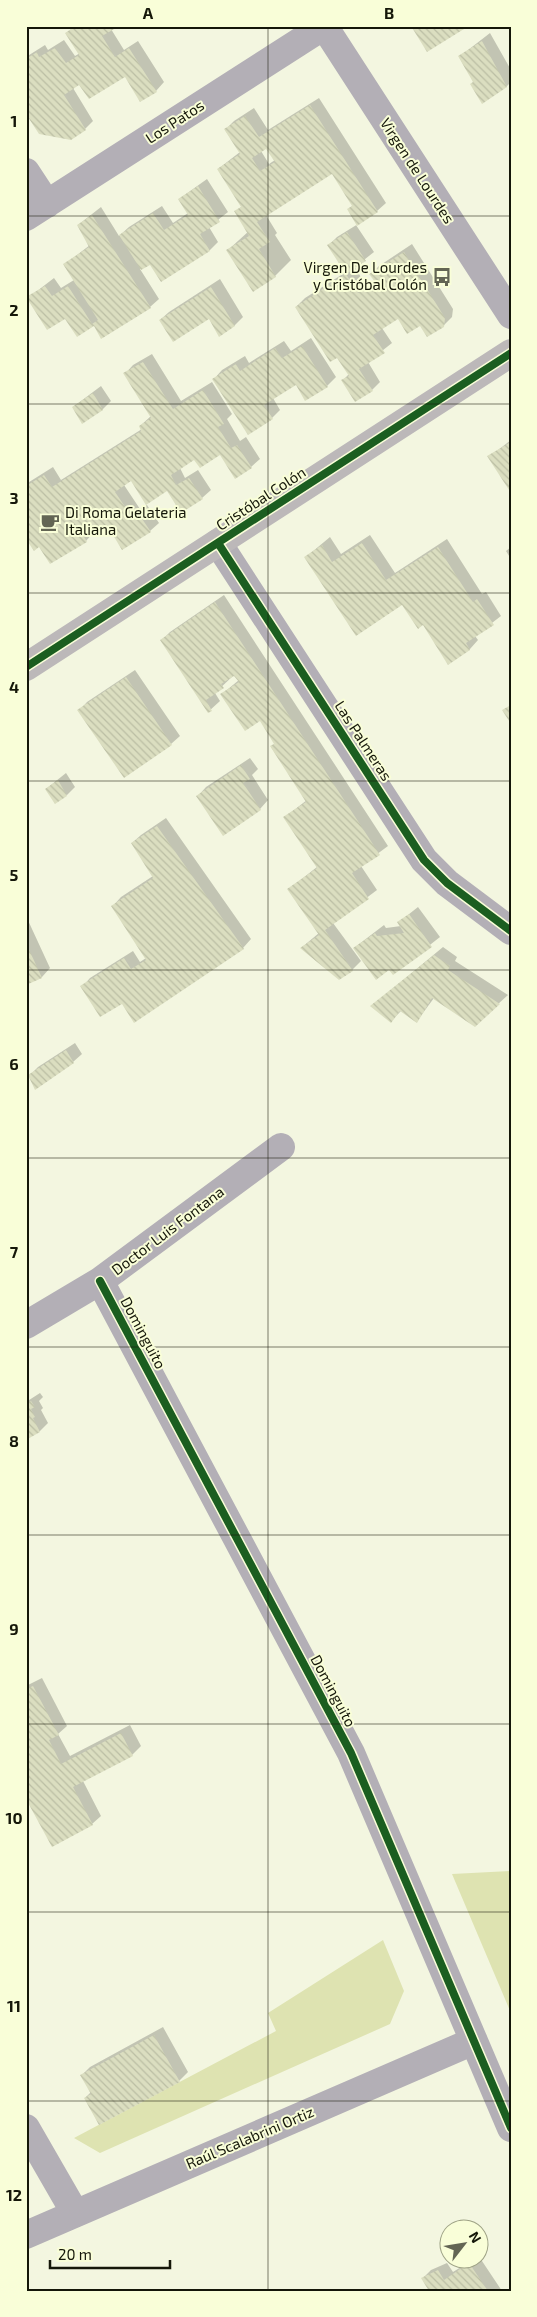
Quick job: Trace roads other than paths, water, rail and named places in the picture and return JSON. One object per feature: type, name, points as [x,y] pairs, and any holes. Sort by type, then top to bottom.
[{"type":"street","name":"Los Patos","points":[[36,210],[324,26]]},
{"type":"street","name":"Virgen de Lourdes","points":[[324,26],[511,316]]},
{"type":"street","points":[[26,172],[36,210]]},
{"type":"street","name":"Cristóbal Colón","points":[[26,667],[511,352]]},
{"type":"street","name":"Las Palmeras","points":[[218,543],[424,860],[447,884],[506,922]]},
{"type":"street","name":"Doctor Luis Fontana","points":[[26,1325],[100,1281],[281,1147]]},
{"type":"street","name":"Dominguito","points":[[100,1281],[351,1753],[511,2128]]},
{"type":"street","name":"Raúl Scalabrini Ortiz","points":[[26,2235],[474,2041]]},
{"type":"street","points":[[26,2128],[75,2213]]},
{"type":"place","name":"Virgen De Lourdes y Cristóbal Colón","points":[[442,277]]},
{"type":"place","name":"Di Roma Gelateria Italiana","points":[[50,522]]}]
